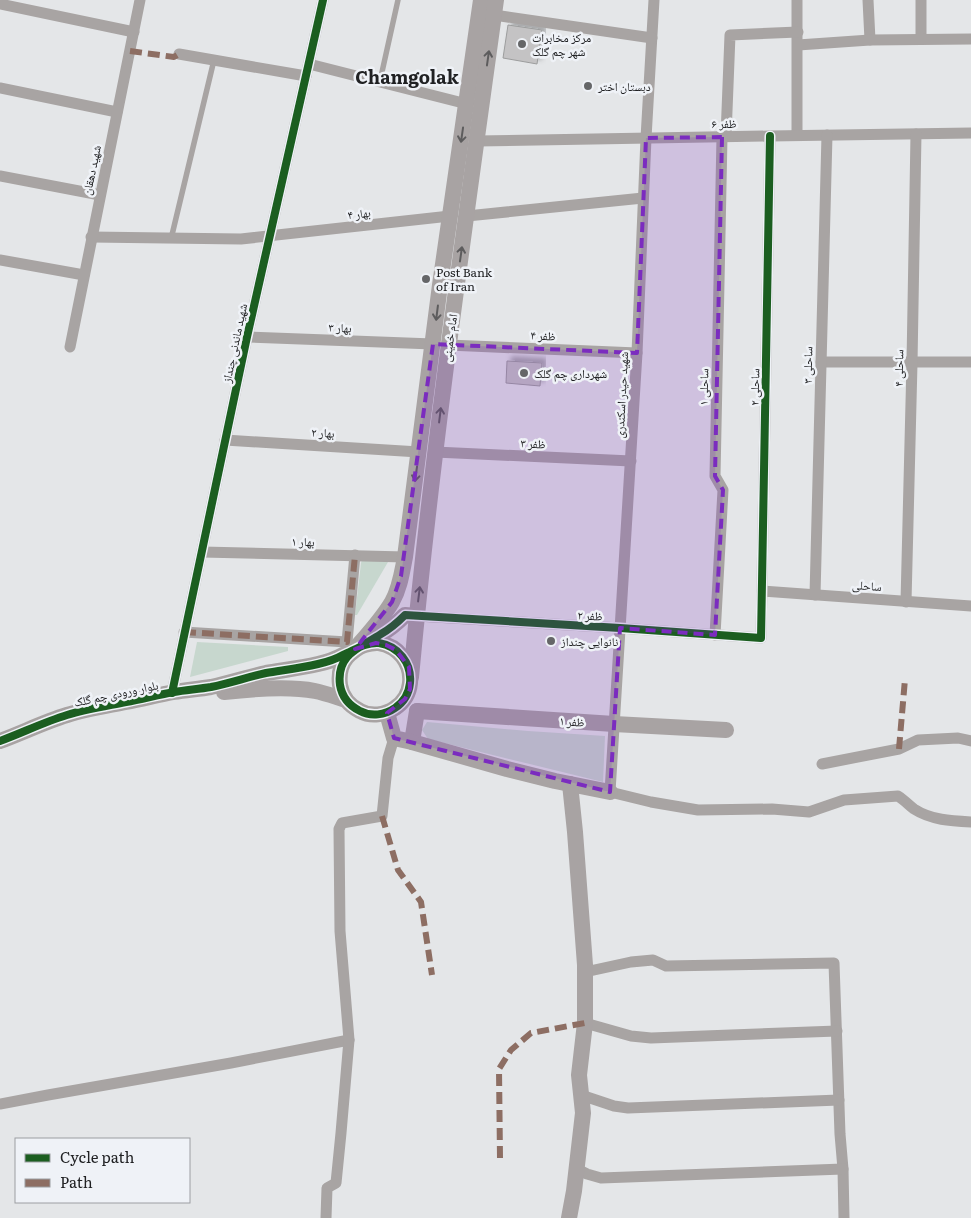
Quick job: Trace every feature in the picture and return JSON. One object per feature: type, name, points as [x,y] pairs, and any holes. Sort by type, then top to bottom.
[{"type":"street","name":"شهید دهقان","points":[[70,346],[140,0]]},
{"type":"street","name":"شهید ماندنی چنداز","points":[[172,692],[247,338],[323,0]]},
{"type":"street","name":"امام خمینی","points":[[458,216],[477,141],[477,81],[481,0]]},
{"type":"street","name":"شهید حیدر اسکندری","points":[[610,792],[637,353],[654,0]]},
{"type":"street","points":[[797,135],[798,0]]},
{"type":"street","points":[[868,0],[870,40]]},
{"type":"street","points":[[921,0],[921,38]]},
{"type":"street","points":[[0,4],[134,32]]},
{"type":"street","points":[[495,7],[652,38]]},
{"type":"street","name":"امام خمینی","points":[[356,649],[383,615],[398,589],[405,556],[419,452],[440,344],[458,216],[467,104],[477,81],[495,7]]},
{"type":"street","name":"ساحلی ۱","points":[[716,635],[723,490],[715,476],[724,136],[730,35],[798,32]]},
{"type":"street","points":[[798,45],[921,38],[971,39]]},
{"type":"street","points":[[179,54],[306,76]]},
{"type":"street","points":[[309,64],[467,104]]},
{"type":"street","points":[[0,88],[117,112]]},
{"type":"street","name":"ظفر ۶","points":[[477,141],[971,133]]},
{"type":"street","name":"ساحلی ۴","points":[[906,602],[916,134]]},
{"type":"street","name":"ساحلی ۳","points":[[815,595],[827,135]]},
{"type":"street","name":"ساحلی ۲","points":[[761,638],[770,136]]},
{"type":"street","points":[[0,176],[100,195]]},
{"type":"street","name":"بهار ۴","points":[[91,238],[241,239],[643,198]]},
{"type":"street","points":[[0,260],[84,275]]},
{"type":"street","name":"بهار ۳","points":[[247,338],[440,344]]},
{"type":"street","name":"امام خمینی","points":[[411,677],[435,452],[440,344]]},
{"type":"street","name":"ظفر ۴","points":[[440,344],[637,353]]},
{"type":"street","points":[[821,362],[971,362]]},
{"type":"street","name":"بهار ۲","points":[[225,440],[419,452]]},
{"type":"street","name":"ظفر ۳","points":[[435,452],[631,461]]},
{"type":"street","name":"بهار ۱","points":[[202,552],[405,556]]},
{"type":"street","points":[[184,632],[347,642],[355,556]]},
{"type":"street","name":"ساحلی","points":[[762,591],[971,606]]},
{"type":"street","points":[[356,649],[365,644],[376,643],[386,645],[404,657],[409,666],[411,677],[410,689],[405,699],[387,713],[375,715],[364,713],[354,708],[346,700],[339,678],[341,667],[347,657],[356,649],[381,634],[405,615],[416,616]]},
{"type":"street","name":"ظفر ۲","points":[[416,616],[761,638]]},
{"type":"street","name":"بلوار ورودی چم گلک","points":[[0,742],[68,715],[172,692],[210,687],[258,675],[319,664],[356,649]]},
{"type":"street","points":[[289,669],[299,673],[301,676],[301,682],[292,689]]},
{"type":"street","name":"بلوار ورودی چم گلک","points":[[0,749],[68,721],[171,700],[211,694],[245,690],[292,689],[314,691],[346,700]]},
{"type":"street","points":[[405,699],[418,711],[412,742]]},
{"type":"street","name":"ظفر ۱","points":[[418,711],[726,730]]},
{"type":"street","points":[[326,1218],[327,1188],[336,1184],[349,1040],[340,930],[339,829],[342,823],[382,816],[388,758],[394,738],[387,713]]},
{"type":"street","points":[[394,738],[570,784],[651,802],[698,810],[772,809],[809,812],[844,800],[898,796],[914,809],[930,816],[951,821],[971,822]]},
{"type":"street","points":[[822,764],[899,749],[918,740],[958,738],[971,742]]},
{"type":"street","points":[[569,1218],[583,1113],[579,1075],[585,1022],[585,972],[576,832],[570,784]]},
{"type":"street","points":[[585,972],[631,962],[652,960],[666,966],[834,963],[844,1218]]},
{"type":"street","points":[[585,1022],[631,1036],[651,1038],[837,1031]]},
{"type":"street","points":[[0,1104],[349,1040]]},
{"type":"street","points":[[581,1095],[614,1106],[628,1108],[839,1100]]},
{"type":"street","points":[[577,1169],[601,1178],[843,1169]]},
{"type":"lane","points":[[380,82],[398,0]]},
{"type":"lane","points":[[171,239],[214,60]]},
{"type":"highlighted area","points":[[722,137],[715,476],[723,490],[715,635],[620,628],[610,792],[394,738],[387,713],[405,699],[410,689],[409,667],[396,650],[386,645],[376,643],[355,649],[392,602],[401,576],[433,344],[637,353],[646,138]]},
{"type":"shaded area","points":[[362,560],[388,562],[357,615],[355,615],[361,563]]},
{"type":"shaded area","points":[[197,642],[288,647],[288,651],[190,677]]},
{"type":"shaded area","points":[[427,722],[605,736],[603,782],[428,739],[422,730]]},
{"type":"building","name":"مرکز مخابرات شهر چم گلک","points":[[508,25],[542,30],[537,64],[503,58]]},
{"type":"building","name":"شهرداری چم گلک","points":[[507,361],[542,363],[540,386],[506,383]]},
{"type":"marked path","points":[[130,51],[174,57],[179,54]]},
{"type":"marked path","points":[[184,632],[347,642],[355,555]]},
{"type":"marked path","points":[[899,749],[905,679]]},
{"type":"marked path","points":[[382,816],[398,870],[421,902],[432,975]]},
{"type":"marked path","points":[[500,1158],[499,1069],[511,1050],[531,1033],[585,1023]]},
{"type":"cycle path","points":[[172,693],[247,337],[323,0]]},
{"type":"cycle path","points":[[0,741],[74,713],[318,664],[334,659],[340,656],[343,655],[347,653],[356,649],[360,647],[365,645],[374,643],[386,645],[398,652],[409,669],[409,687],[406,697],[398,706],[387,712],[369,714],[353,707],[343,693],[340,685],[340,674],[342,666],[351,653],[358,648],[365,644],[388,630],[405,615],[761,638],[770,136]]},
{"type":"place","name":"مرکز مخابرات شهر چم گلک","points":[[522,44]]},
{"type":"place","name":"دبستان اختر","points":[[588,86]]},
{"type":"place","name":"Post Bank of Iran","points":[[426,279]]},
{"type":"place","name":"شهرداری چم گلک","points":[[524,373]]},
{"type":"place","name":"نانوایی چنداز","points":[[551,641]]},
{"type":"district","name":"Chamgolak","points":[[407,76]]}]
